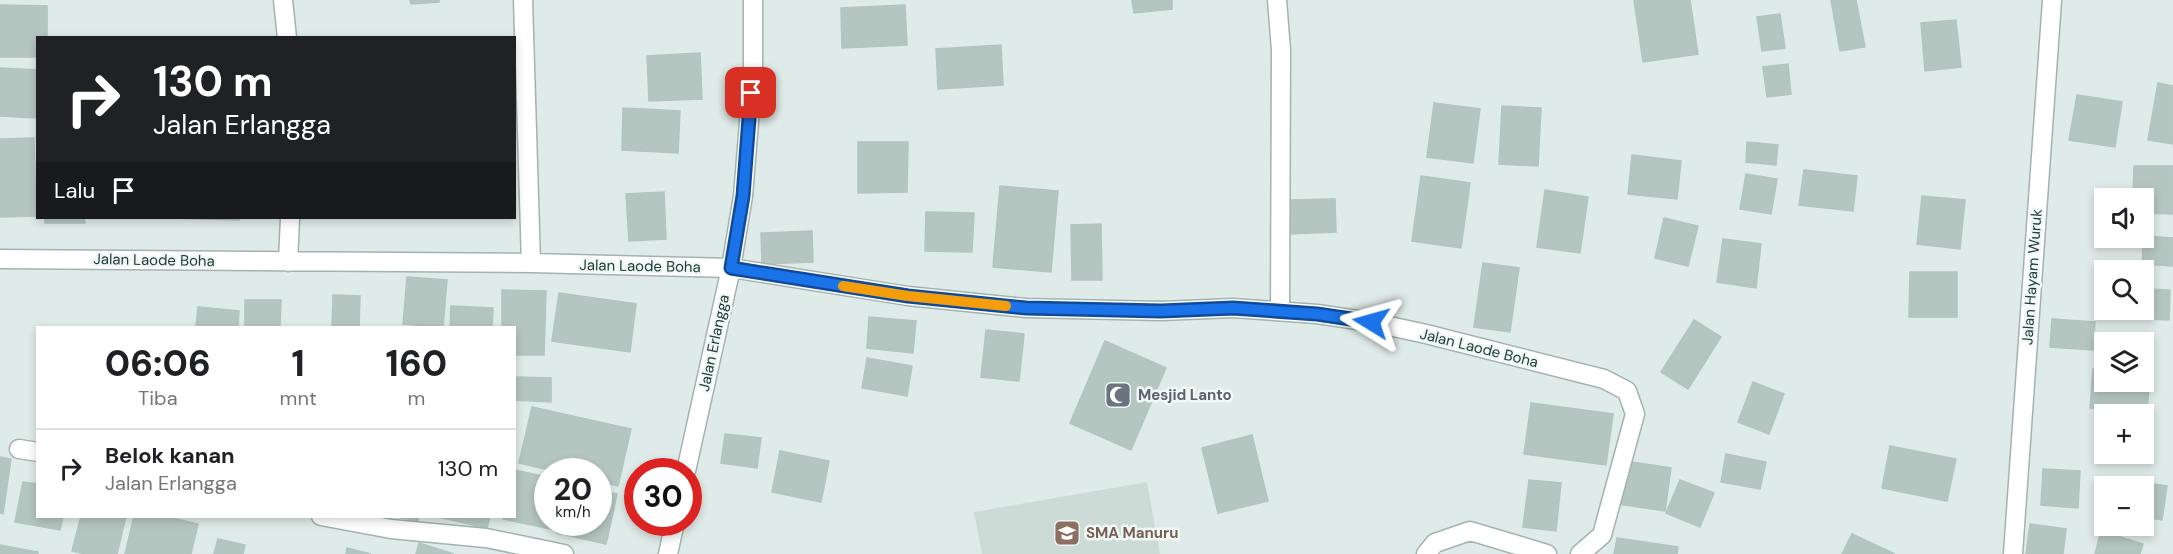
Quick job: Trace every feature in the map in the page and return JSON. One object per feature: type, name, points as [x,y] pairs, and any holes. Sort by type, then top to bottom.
[{"type":"street","points":[[283,0],[287,36]]},
{"type":"street","points":[[523,0],[531,263]]},
{"type":"street","name":"Jalan Erlangga","points":[[689,458],[731,268],[743,196],[753,73],[753,0]]},
{"type":"street","points":[[1277,0],[1281,50],[1280,310]]},
{"type":"street","name":"Jalan Hayam Wuruk","points":[[2013,554],[2052,0]]},
{"type":"street","points":[[288,262],[290,219]]},
{"type":"street","name":"Jalan Laode Boha","points":[[0,259],[531,263],[731,268],[908,296],[1026,308],[1161,311],[1233,308],[1280,310],[1371,322],[1604,380],[1627,391],[1635,414],[1602,535],[1580,554]]},
{"type":"street","points":[[19,448],[36,452]]},
{"type":"street","points":[[332,518],[391,529],[486,537],[564,554]]},
{"type":"street","points":[[1426,554],[1435,543],[1470,531],[1547,554]]},
{"type":"street","points":[[668,554],[672,536]]},
{"type":"shaded area","name":"SMA Manuru","points":[[1147,482],[1160,554],[982,554],[974,512]]},
{"type":"building","points":[[410,0],[439,0],[439,2],[411,4]]},
{"type":"building","points":[[1132,0],[1172,0],[1172,9],[1134,13]]},
{"type":"building","points":[[1634,0],[1690,0],[1698,54],[1643,62]]},
{"type":"building","points":[[1831,0],[1856,0],[1865,47],[1840,51]]},
{"type":"building","points":[[0,5],[47,6],[47,36],[36,36],[36,57],[0,57]]},
{"type":"building","points":[[905,5],[907,45],[842,48],[841,8]]},
{"type":"building","points":[[1780,14],[1785,48],[1762,51],[1757,17]]},
{"type":"building","points":[[1956,20],[1961,67],[1925,71],[1921,23]]},
{"type":"building","points":[[1001,45],[1003,85],[938,89],[936,49]]},
{"type":"building","points":[[700,53],[702,99],[649,101],[647,56]]},
{"type":"building","points":[[1788,64],[1791,94],[1767,97],[1763,67]]},
{"type":"building","points":[[0,68],[36,70],[36,118],[0,116]]},
{"type":"building","points":[[2158,83],[2173,86],[2173,144],[2148,140]]},
{"type":"building","points":[[2077,95],[2122,102],[2115,147],[2069,140]]},
{"type":"building","points":[[1434,103],[1480,109],[1473,163],[1427,157]]},
{"type":"building","points":[[1502,106],[1541,108],[1538,166],[1499,164]]},
{"type":"building","points":[[623,108],[680,111],[678,153],[622,150]]},
{"type":"building","points":[[34,138],[36,216],[0,217],[0,139]]},
{"type":"building","points":[[858,142],[908,142],[907,192],[858,193]]},
{"type":"building","points":[[1747,142],[1778,145],[1776,165],[1746,162]]},
{"type":"building","points":[[1632,155],[1681,161],[1677,199],[1628,194]]},
{"type":"building","points":[[2134,166],[2173,166],[2173,214],[2154,213],[2154,188],[2133,188]]},
{"type":"building","points":[[1804,170],[1857,176],[1853,211],[1799,205]]},
{"type":"building","points":[[1746,174],[1777,179],[1771,214],[1740,209]]},
{"type":"building","points":[[1421,176],[1470,183],[1461,248],[1412,241]]},
{"type":"building","points":[[1000,186],[1058,191],[1051,272],[993,267]]},
{"type":"building","points":[[1545,190],[1588,197],[1580,253],[1537,247]]},
{"type":"building","points":[[664,192],[666,239],[629,241],[626,194]]},
{"type":"building","points":[[1922,196],[1965,200],[1960,249],[1917,244]]},
{"type":"building","points":[[1335,199],[1336,232],[1289,234],[1288,200]]},
{"type":"building","points":[[926,212],[974,213],[972,252],[925,251]]},
{"type":"building","points":[[1664,218],[1698,226],[1688,266],[1655,258]]},
{"type":"building","points":[[45,219],[84,219],[85,223],[45,223]]},
{"type":"building","points":[[1101,224],[1102,280],[1072,280],[1071,225]]},
{"type":"building","points":[[812,231],[813,262],[762,264],[761,233]]},
{"type":"building","points":[[2154,237],[2173,238],[2173,266],[2154,265],[2154,260],[2142,260],[2143,248],[2154,248]]},
{"type":"building","points":[[1723,239],[1761,244],[1756,288],[1717,282]]},
{"type":"building","points":[[1483,263],[1519,268],[1510,332],[1474,327]]},
{"type":"building","points":[[1910,272],[1957,272],[1957,317],[1909,317]]},
{"type":"building","points":[[407,277],[447,280],[443,326],[403,324]]},
{"type":"building","points":[[2154,289],[2170,290],[2169,320],[2154,319]]},
{"type":"building","points":[[502,290],[546,291],[544,355],[516,355],[516,326],[502,326]]},
{"type":"building","points":[[559,293],[636,304],[630,352],[552,341]]},
{"type":"building","points":[[333,295],[360,296],[359,326],[332,326]]},
{"type":"building","points":[[245,300],[281,300],[280,326],[245,326]]},
{"type":"building","points":[[451,306],[493,308],[492,326],[450,326]]},
{"type":"building","points":[[198,307],[239,311],[238,326],[196,326]]},
{"type":"building","points":[[869,317],[916,321],[913,353],[867,348]]},
{"type":"building","points":[[2052,319],[2095,322],[2093,350],[2050,347]]},
{"type":"building","points":[[1694,320],[1721,337],[1688,389],[1661,372]]},
{"type":"building","points":[[986,330],[1024,334],[1019,381],[981,377]]},
{"type":"building","name":"Mesjid Lanto","points":[[1105,341],[1166,368],[1131,450],[1070,423]]},
{"type":"building","points":[[867,358],[912,366],[907,396],[862,388]]},
{"type":"building","points":[[2093,369],[2094,392],[2149,392],[2148,404],[2094,404],[2094,408],[2090,408]]},
{"type":"building","points":[[516,377],[551,378],[551,402],[516,400]]},
{"type":"building","points":[[1753,382],[1784,394],[1769,434],[1738,422]]},
{"type":"building","points":[[1531,403],[1613,414],[1606,465],[1524,454]]},
{"type":"building","points":[[532,407],[631,429],[618,486],[612,484],[612,458],[534,458],[534,467],[519,463]]},
{"type":"building","points":[[725,434],[761,438],[757,468],[721,463]]},
{"type":"building","points":[[1252,435],[1268,501],[1218,513],[1202,448]]},
{"type":"building","points":[[1890,446],[1956,459],[1947,501],[1882,488]]},
{"type":"building","points":[[780,451],[829,461],[821,502],[772,492]]},
{"type":"building","points":[[1726,454],[1766,462],[1760,489],[1721,482]]},
{"type":"building","points":[[0,457],[11,459],[3,514],[0,513]]},
{"type":"building","points":[[1625,461],[1671,468],[1665,511],[1619,504]]},
{"type":"building","points":[[2043,469],[2080,471],[2078,508],[2041,505]]},
{"type":"building","points":[[516,470],[534,474],[534,525],[503,519],[516,518]]},
{"type":"building","points":[[1529,480],[1561,483],[1556,531],[1523,527]]},
{"type":"building","points":[[1680,480],[1714,493],[1700,527],[1666,513]]},
{"type":"building","points":[[23,482],[36,484],[36,518],[63,518],[60,530],[15,522]]},
{"type":"building","points":[[2154,484],[2167,486],[2162,520],[2154,519]]},
{"type":"building","points":[[612,493],[617,494],[612,517]]},
{"type":"building","points":[[80,518],[126,518],[117,554],[85,554],[72,551]]},
{"type":"building","points":[[134,518],[172,518],[198,524],[191,554],[125,554]]},
{"type":"building","points":[[403,518],[419,518],[418,521]]},
{"type":"building","points":[[443,518],[490,518],[487,528]]},
{"type":"building","points":[[2030,524],[2066,529],[2063,554],[2026,554]]},
{"type":"building","points":[[1852,534],[1895,554],[1842,554]]},
{"type":"building","points":[[570,536],[608,536],[606,544]]},
{"type":"building","points":[[2100,536],[2117,536],[2143,544],[2140,554],[2095,554]]},
{"type":"building","points":[[1617,538],[1678,547],[1677,554],[1614,554]]},
{"type":"building","points":[[218,539],[245,545],[243,554],[214,554]]},
{"type":"building","points":[[419,543],[454,554],[416,554]]},
{"type":"building","points":[[0,545],[38,552],[38,554],[0,554]]},
{"type":"building","points":[[347,548],[371,554],[346,554]]},
{"type":"slow traffic","points":[[843,286],[908,296],[1006,306]]},
{"type":"place","name":"Mesjid Lanto","points":[[1118,395]]},
{"type":"place","name":"SMA Manuru","points":[[1067,533]]},
{"type":"route","points":[[751,93],[743,196],[731,268],[908,296],[1026,308],[1161,311],[1233,308],[1280,310],[1371,322]]}]
